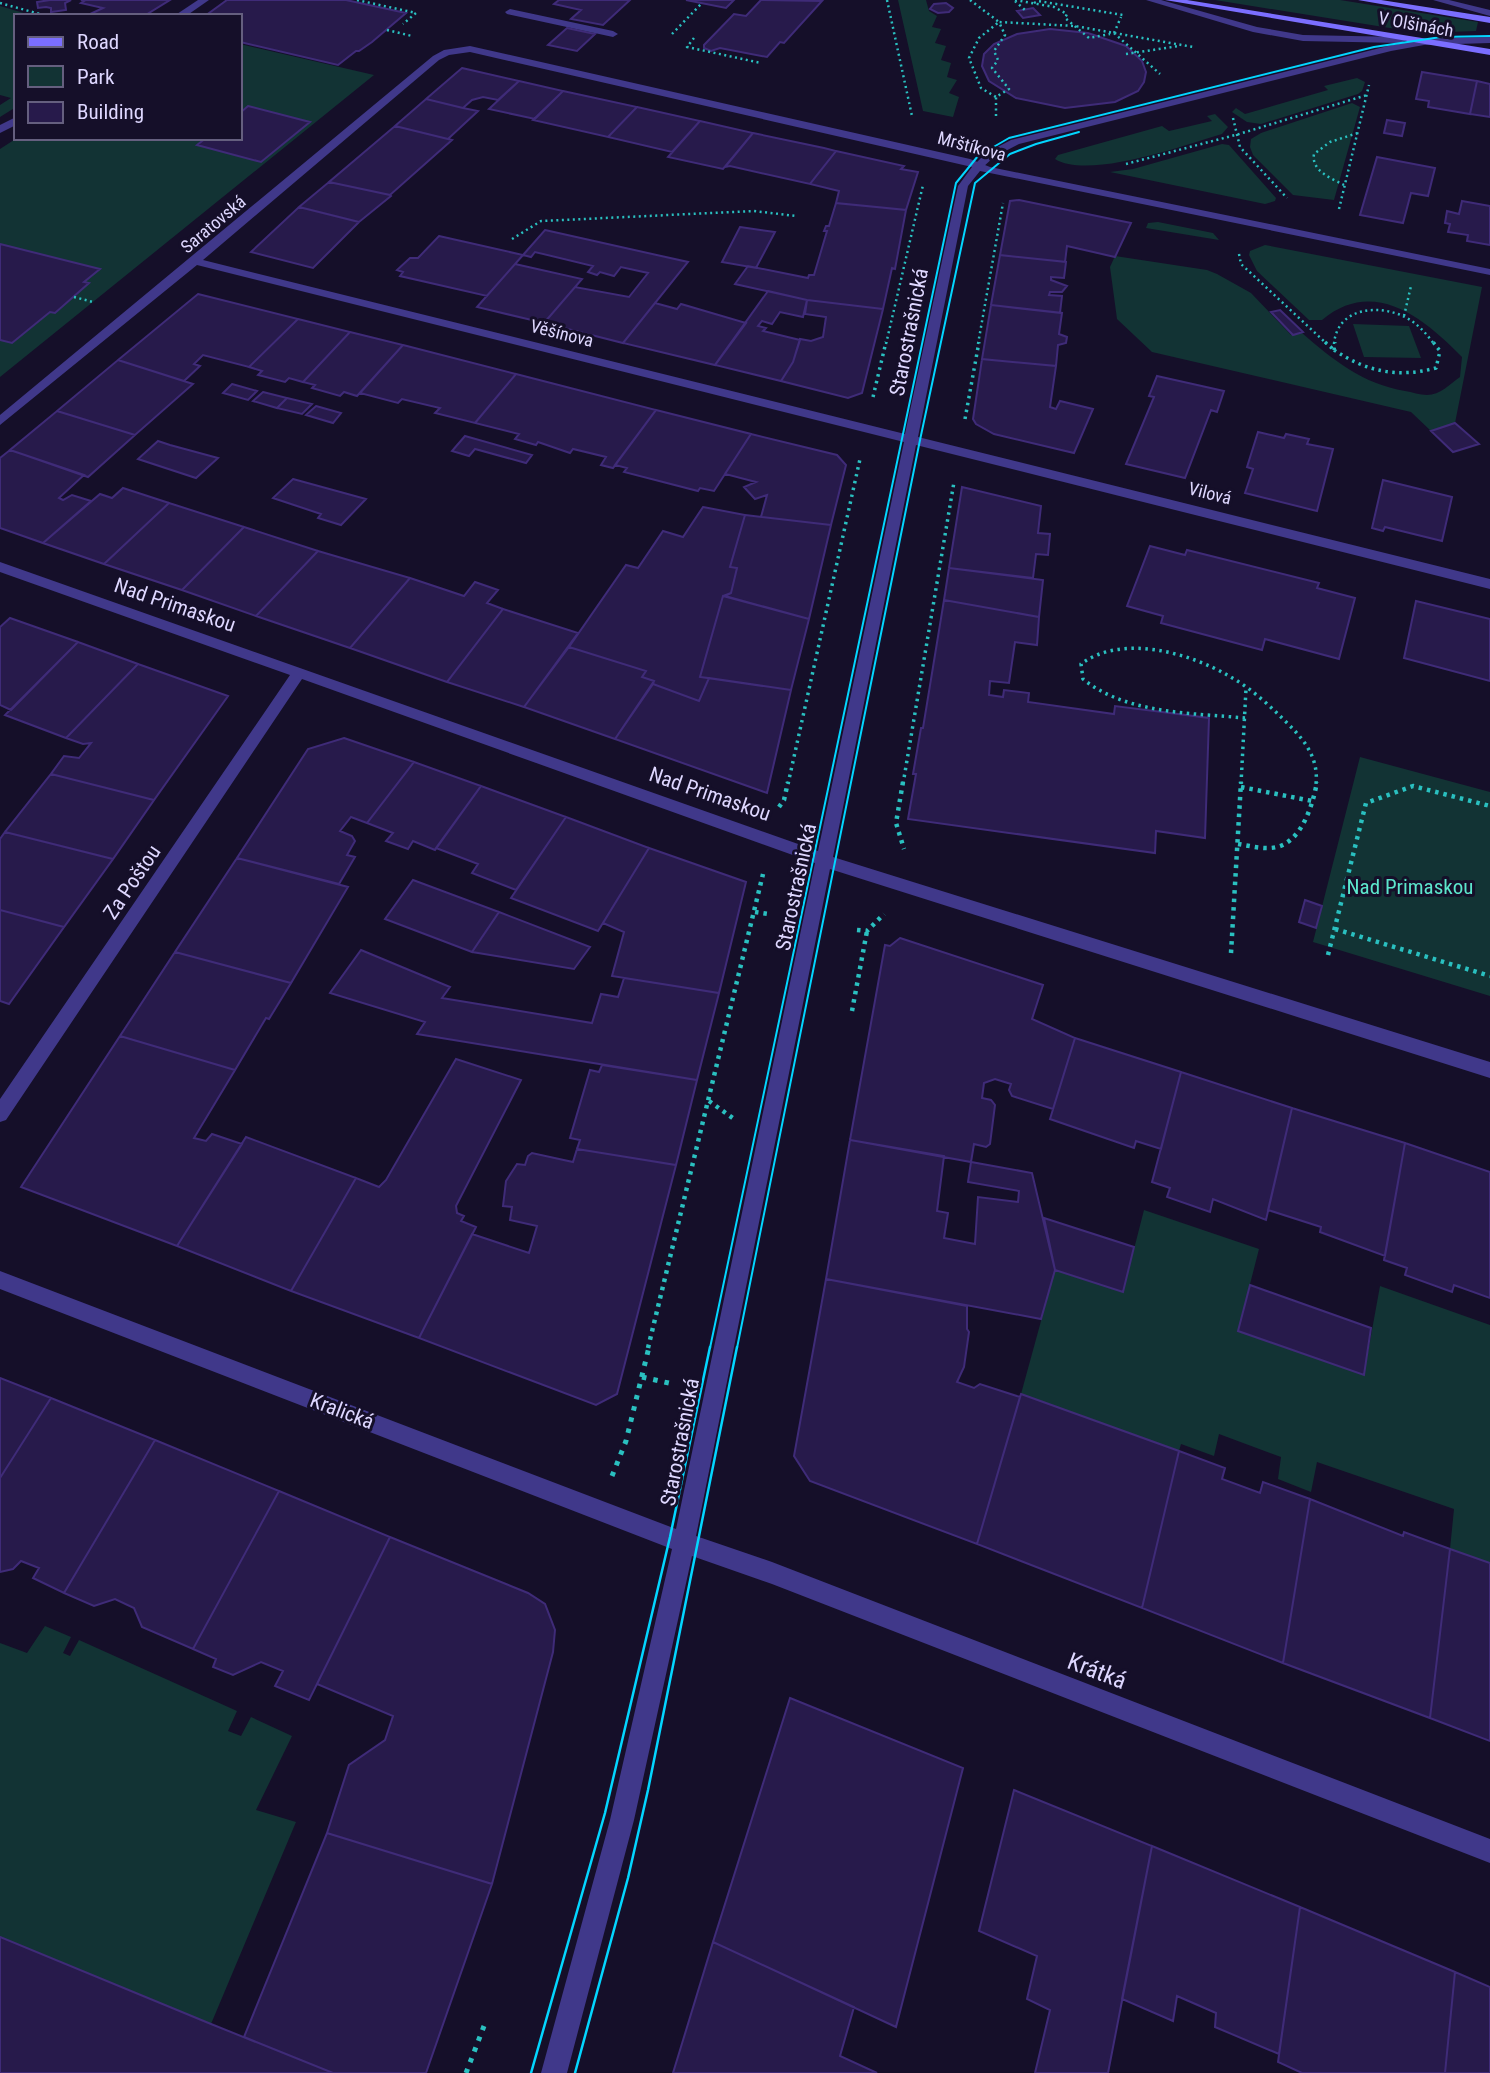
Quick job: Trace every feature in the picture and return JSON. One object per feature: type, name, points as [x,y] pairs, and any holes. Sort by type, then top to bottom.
[{"type":"main road","name":"V Olšinách","points":[[1170,0],[1490,52]]},
{"type":"main road","name":"V Olšinách","points":[[1363,0],[1490,20]]},
{"type":"street","points":[[182,14],[204,0]]},
{"type":"street","points":[[1151,0],[1256,30],[1303,38],[1490,40]]},
{"type":"street","points":[[1438,0],[1490,13]]},
{"type":"street","points":[[510,12],[613,33]]},
{"type":"street","name":"Starostrašnická","points":[[554,2073],[622,1820],[684,1542],[699,1457],[915,439],[963,187],[990,155],[1015,142],[1419,41]]},
{"type":"street","name":"Mrštíkova","points":[[447,52],[470,49],[486,51],[970,162],[1010,175],[1490,272]]},
{"type":"street","name":"Saratovská","points":[[0,421],[436,58],[447,52]]},
{"type":"street","name":"Věšínova","points":[[195,261],[915,439]]},
{"type":"street","name":"Vilová","points":[[915,439],[1490,584]]},
{"type":"street","name":"Nad Primaskou","points":[[0,568],[825,861],[1490,1070]]},
{"type":"street","name":"Za Poštou","points":[[0,1114],[299,673]]},
{"type":"street","name":"Kralická","points":[[0,1280],[684,1542]]},
{"type":"street","name":"Krátká","points":[[684,1542],[772,1573],[1490,1851]]},
{"type":"path","points":[[357,0],[416,13],[403,24]]},
{"type":"path","points":[[887,0],[912,117]]},
{"type":"path","points":[[970,0],[999,22],[1004,35],[994,51],[998,60],[992,68],[1009,89],[996,97]]},
{"type":"path","points":[[1014,0],[1054,7],[1067,14],[1065,18],[1089,38],[1114,33]]},
{"type":"path","points":[[1014,0],[1025,10]]},
{"type":"path","points":[[1034,3],[1038,1]]},
{"type":"path","points":[[0,3],[40,14]]},
{"type":"path","points":[[673,34],[702,3]]},
{"type":"path","points":[[1114,33],[1121,17]]},
{"type":"path","points":[[996,97],[981,89],[969,58],[979,38],[999,22],[1075,26],[1194,47]]},
{"type":"path","points":[[1114,33],[1161,75]]},
{"type":"path","points":[[694,38],[687,47],[761,63]]},
{"type":"path","points":[[1126,54],[1183,45]]},
{"type":"path","points":[[1331,240],[1370,79]]},
{"type":"path","points":[[1121,166],[1367,95]]},
{"type":"path","points":[[996,97],[996,120]]},
{"type":"path","points":[[1232,117],[1239,134],[1240,147],[1288,199]]},
{"type":"path","points":[[1344,185],[1317,170],[1312,161],[1314,152],[1321,143],[1358,133]]},
{"type":"path","points":[[871,407],[925,177]]},
{"type":"path","points":[[964,423],[1005,194]]},
{"type":"path","points":[[512,239],[541,221],[754,211],[796,216]]},
{"type":"path","points":[[1239,221],[1235,236],[1241,264],[1334,350],[1349,362],[1383,373],[1412,375],[1436,368],[1440,351],[1427,332],[1404,316],[1369,310],[1346,315],[1336,326],[1333,335],[1334,350]]},
{"type":"path","points":[[1404,316],[1409,294]]},
{"type":"path","points":[[74,297],[100,304]]},
{"type":"path","points":[[773,814],[784,800],[861,454]]},
{"type":"path","points":[[904,849],[896,822],[956,469]]},
{"type":"path","points":[[1238,844],[1266,850],[1283,846],[1299,831],[1316,785],[1316,763],[1310,748],[1294,728],[1246,688],[1219,670],[1142,649],[1122,648],[1087,657],[1080,669],[1081,676],[1097,691],[1125,702],[1245,718]]},
{"type":"path","points":[[1228,987],[1246,688]]},
{"type":"path","points":[[1328,955],[1366,803],[1413,786],[1490,806]]},
{"type":"path","points":[[1241,787],[1312,801]]},
{"type":"path","points":[[610,1481],[626,1441],[642,1377],[755,912],[763,867]]},
{"type":"path","points":[[852,1011],[867,931],[887,911]]},
{"type":"path","points":[[755,912],[768,914]]},
{"type":"path","points":[[857,929],[867,931]]},
{"type":"path","points":[[1335,929],[1490,976]]},
{"type":"path","points":[[709,1101],[735,1119]]},
{"type":"path","points":[[642,1377],[673,1384]]},
{"type":"path","points":[[466,2073],[484,2026]]},
{"type":"green space","points":[[898,0],[926,0],[929,11],[937,16],[932,27],[941,29],[935,43],[946,46],[941,60],[951,63],[947,77],[957,80],[949,93],[959,97],[953,117],[923,111]]},
{"type":"green space","points":[[1215,0],[1340,0],[1478,22],[1476,31],[1421,33]]},
{"type":"green space","points":[[0,6],[27,14],[14,14],[14,108],[0,117],[0,105],[11,98],[0,95]]},
{"type":"green space","points":[[242,44],[374,75],[0,377],[0,149],[14,140],[242,140]]},
{"type":"green space","points":[[1357,78],[1365,82],[1358,94],[1261,124],[1247,122],[1232,112],[1236,108],[1245,114],[1328,90],[1324,86]]},
{"type":"green space","points":[[1352,103],[1360,107],[1334,200],[1293,195],[1253,155],[1251,139],[1261,133]]},
{"type":"green space","points":[[1215,114],[1228,127],[1222,134],[1162,152],[1090,166],[1055,159],[1058,155],[1162,126],[1169,131],[1212,121],[1207,116]]},
{"type":"green space","points":[[1222,144],[1229,145],[1276,198],[1275,201],[1265,204],[1110,172],[1133,169]]},
{"type":"green space","points":[[1158,222],[1213,233],[1219,240],[1146,228],[1148,223]]},
{"type":"green space","points":[[1265,245],[1482,287],[1455,423],[1431,431],[1411,412],[1152,352],[1117,319],[1110,267],[1115,256],[1207,270],[1251,293],[1291,335],[1302,333],[1337,361],[1376,383],[1432,395],[1460,377],[1462,357],[1432,329],[1398,308],[1379,302],[1361,302],[1341,307],[1322,320],[1309,320],[1257,271],[1249,255],[1250,251]]},
{"type":"green space","points":[[1353,324],[1409,326],[1421,358],[1364,357]]},
{"type":"green space","name":"Nad Primaskou","points":[[1360,757],[1490,792],[1490,996],[1313,942]]},
{"type":"green space","points":[[1144,1210],[1259,1249],[1238,1331],[1364,1374],[1380,1286],[1490,1325],[1490,1563],[1450,1549],[1454,1509],[1317,1462],[1311,1492],[1278,1479],[1281,1457],[1219,1434],[1214,1456],[1181,1444],[1179,1451],[1021,1394],[1055,1270],[1123,1292]]},
{"type":"green space","points":[[45,1626],[71,1637],[63,1653],[70,1656],[79,1640],[237,1711],[228,1731],[241,1736],[251,1717],[292,1736],[256,1810],[296,1822],[211,2024],[0,1937],[0,1643],[27,1653]]},
{"type":"building","points":[[71,0],[65,3],[66,10],[51,12],[51,8],[38,8],[37,2]]},
{"type":"building","points":[[81,0],[170,0],[147,14],[90,14],[103,8],[81,3],[84,1]]},
{"type":"building","points":[[227,0],[346,0],[406,13],[372,42],[338,65],[242,42],[242,14],[208,14]]},
{"type":"building","points":[[559,0],[630,0],[603,25],[571,19],[581,10],[554,4]]},
{"type":"building","points":[[686,0],[734,0],[726,8]]},
{"type":"building","points":[[761,0],[822,1],[784,43],[780,42],[767,57],[720,48],[711,51],[704,48],[734,14],[746,16]]},
{"type":"building","points":[[946,3],[953,8],[949,12],[938,13],[930,9],[934,4]]},
{"type":"building","points":[[1033,8],[1040,15],[1023,18],[1017,11]]},
{"type":"building","points":[[567,28],[595,34],[577,51],[548,45]]},
{"type":"building","points":[[1050,29],[1088,33],[1126,46],[1142,61],[1146,72],[1144,82],[1138,91],[1115,102],[1065,108],[1016,98],[989,81],[982,66],[984,54],[994,44],[1017,34]]},
{"type":"building","points":[[462,68],[519,81],[498,100],[483,97],[472,100],[463,108],[426,99]]},
{"type":"building","points":[[1422,72],[1477,81],[1470,114],[1428,107],[1429,101],[1416,99]]},
{"type":"building","points":[[519,81],[563,91],[535,119],[489,109]]},
{"type":"building","points":[[1477,81],[1490,84],[1490,117],[1470,114]]},
{"type":"building","points":[[563,91],[637,107],[608,137],[533,120]]},
{"type":"building","points":[[426,99],[478,111],[448,139],[395,126]]},
{"type":"building","points":[[248,106],[310,122],[261,162],[197,145],[203,140],[242,140],[242,111]]},
{"type":"building","points":[[637,107],[700,121],[672,152],[608,137]]},
{"type":"building","points":[[1387,120],[1405,123],[1402,136],[1384,133]]},
{"type":"building","points":[[700,121],[753,133],[723,169],[668,157]]},
{"type":"building","points":[[395,126],[452,140],[390,195],[329,182]]},
{"type":"building","points":[[753,133],[836,151],[810,184],[725,167]]},
{"type":"building","points":[[836,151],[904,166],[901,169],[918,172],[906,210],[836,203],[839,191],[810,184]]},
{"type":"building","points":[[1377,157],[1435,168],[1428,196],[1411,193],[1403,223],[1360,215]]},
{"type":"building","points":[[329,182],[391,196],[359,222],[299,207]]},
{"type":"building","points":[[1019,200],[1131,223],[1115,257],[1067,246],[1065,262],[1000,255],[1010,201]]},
{"type":"building","points":[[1462,201],[1490,206],[1490,245],[1467,241],[1468,235],[1448,232],[1450,224],[1445,223],[1447,211],[1459,214]]},
{"type":"building","points":[[836,203],[906,210],[895,269],[892,268],[883,309],[807,300],[735,284],[748,266],[808,278],[809,275],[814,275],[827,231],[824,231],[826,226],[829,226]]},
{"type":"building","points":[[299,207],[359,222],[313,268],[251,252]]},
{"type":"building","points":[[740,227],[775,232],[756,268],[722,262]]},
{"type":"building","points":[[545,230],[688,262],[623,343],[544,323],[575,287],[629,297],[648,273],[621,267],[614,276],[600,272],[597,275],[588,272],[593,266],[535,252],[531,257],[523,255]]},
{"type":"building","points":[[439,236],[523,255],[487,296],[400,276],[403,272],[397,270],[410,258],[418,258]]},
{"type":"building","points":[[0,244],[100,269],[84,282],[89,283],[55,313],[50,312],[12,343],[0,340]]},
{"type":"building","points":[[1000,255],[1066,262],[1064,278],[1051,277],[1051,280],[1067,286],[1062,292],[1050,292],[1049,295],[1062,296],[1060,313],[991,305]]},
{"type":"building","points":[[515,264],[582,279],[544,323],[477,307]]},
{"type":"building","points":[[768,291],[807,300],[803,317],[780,312],[772,324],[762,321],[758,326],[766,328],[763,331],[800,340],[793,362],[781,381],[715,365]]},
{"type":"building","points":[[198,294],[298,319],[249,367],[203,355],[194,364],[200,366],[184,381],[118,360]]},
{"type":"building","points":[[807,300],[883,309],[862,393],[848,398],[781,381],[793,362],[800,339],[811,341],[823,337],[826,317],[805,314]]},
{"type":"building","points":[[655,303],[677,309],[681,304],[746,323],[715,365],[623,343]]},
{"type":"building","points":[[991,305],[1062,313],[1059,334],[1067,337],[1066,343],[1058,345],[1056,366],[982,359]]},
{"type":"building","points":[[1280,310],[1303,332],[1293,335],[1271,312]]},
{"type":"building","points":[[298,319],[350,332],[303,382],[289,378],[285,382],[258,375],[262,371],[249,367]]},
{"type":"building","points":[[350,332],[403,345],[357,396],[344,392],[340,396],[312,388],[315,385],[303,382]]},
{"type":"building","points":[[403,345],[516,374],[475,423],[435,413],[440,408],[402,399],[398,403],[360,393]]},
{"type":"building","points":[[982,359],[1056,366],[1050,407],[1056,409],[1060,401],[1093,409],[1074,453],[994,434],[976,424],[973,419]]},
{"type":"building","points":[[118,360],[193,384],[135,435],[57,411]]},
{"type":"building","points":[[516,374],[656,410],[613,468],[601,465],[606,457],[573,449],[570,453],[538,442],[536,445],[515,439],[519,434],[475,423]]},
{"type":"building","points":[[1157,376],[1224,391],[1217,412],[1211,410],[1185,478],[1126,464],[1154,397],[1149,396]]},
{"type":"building","points":[[232,384],[257,391],[248,400],[223,393]]},
{"type":"building","points":[[263,392],[287,398],[277,408],[253,401]]},
{"type":"building","points":[[287,398],[312,404],[302,414],[277,408]]},
{"type":"building","points":[[316,406],[341,413],[333,423],[306,415]]},
{"type":"building","points":[[656,410],[751,434],[714,491],[700,488],[698,491],[624,472],[627,468],[615,465]]},
{"type":"building","points":[[57,411],[135,435],[88,477],[10,450]]},
{"type":"building","points":[[1455,423],[1479,444],[1453,452],[1431,431]]},
{"type":"building","points":[[1258,432],[1284,438],[1286,434],[1309,439],[1307,444],[1333,449],[1317,511],[1245,493],[1253,469],[1247,467]]},
{"type":"building","points":[[751,434],[837,455],[846,465],[831,525],[761,517],[767,495],[755,499],[744,487],[756,482],[725,474]]},
{"type":"building","points":[[465,436],[532,455],[526,463],[475,449],[469,456],[452,451]]},
{"type":"building","points":[[158,441],[218,458],[196,478],[138,459]]},
{"type":"building","points":[[10,450],[84,475],[59,498],[63,500],[72,495],[91,501],[43,543],[0,528],[0,458]]},
{"type":"building","points":[[293,479],[366,499],[341,525],[318,518],[321,514],[273,498]]},
{"type":"building","points":[[1383,480],[1452,497],[1442,541],[1385,527],[1383,531],[1372,528]]},
{"type":"building","points":[[962,487],[1041,506],[1038,533],[1050,534],[1048,555],[1036,554],[1033,578],[949,568]]},
{"type":"building","points":[[123,488],[169,503],[104,564],[43,543],[100,494],[112,498]]},
{"type":"building","points":[[169,503],[244,527],[182,590],[104,564]]},
{"type":"building","points":[[703,507],[745,515],[730,567],[737,568],[731,593],[723,596],[700,677],[709,678],[699,701],[653,684],[654,681],[642,677],[646,671],[569,647],[626,565],[638,568],[663,531],[683,537]]},
{"type":"building","points":[[745,515],[831,525],[809,619],[725,596],[731,593],[737,568],[730,567]]},
{"type":"building","points":[[244,527],[318,551],[256,616],[182,590]]},
{"type":"building","points":[[1150,546],[1185,555],[1187,550],[1319,583],[1317,588],[1355,598],[1339,659],[1265,639],[1262,650],[1161,623],[1163,616],[1127,606]]},
{"type":"building","points":[[318,551],[410,578],[350,648],[256,616]]},
{"type":"building","points":[[949,568],[1043,580],[1039,617],[944,600]]},
{"type":"building","points":[[410,578],[464,596],[475,582],[498,590],[487,603],[503,609],[447,682],[350,648]]},
{"type":"building","points":[[723,596],[809,619],[791,690],[700,677]]},
{"type":"building","points":[[944,600],[1039,617],[1037,645],[1015,642],[1009,683],[990,681],[989,695],[1003,697],[1004,690],[1029,693],[1028,702],[1114,714],[1115,706],[1209,718],[1205,838],[1156,831],[1155,853],[908,819],[916,774],[913,774]]},
{"type":"building","points":[[1416,601],[1490,619],[1490,681],[1404,658]]},
{"type":"building","points":[[503,609],[578,633],[524,707],[447,682]]},
{"type":"building","points":[[10,618],[78,642],[11,710],[0,705],[0,627]]},
{"type":"building","points":[[78,642],[138,664],[66,738],[5,715]]},
{"type":"building","points":[[569,647],[646,671],[642,677],[654,681],[615,739],[524,707]]},
{"type":"building","points":[[138,664],[228,696],[154,800],[51,774],[64,756],[79,758],[91,743],[83,744],[66,738]]},
{"type":"building","points":[[709,678],[791,690],[767,793],[615,739],[653,684],[699,701]]},
{"type":"building","points":[[344,738],[414,762],[367,823],[351,817],[340,831],[352,836],[355,841],[347,855],[355,857],[339,884],[237,858],[308,749]]},
{"type":"building","points":[[414,762],[481,786],[435,850],[413,841],[408,849],[386,841],[393,833],[367,823]]},
{"type":"building","points":[[51,774],[154,800],[113,859],[5,832]]},
{"type":"building","points":[[481,786],[566,817],[516,890],[472,873],[478,864],[436,848]]},
{"type":"building","points":[[566,817],[649,848],[598,931],[511,898]]},
{"type":"building","points":[[5,832],[113,859],[64,927],[0,910],[0,839]]},
{"type":"building","points":[[649,848],[746,882],[719,993],[612,976],[624,932],[603,923]]},
{"type":"building","points":[[237,858],[348,887],[291,983],[175,952]]},
{"type":"building","points":[[413,880],[499,912],[472,952],[385,919]]},
{"type":"building","points":[[1305,900],[1322,906],[1316,928],[1299,922]]},
{"type":"building","points":[[0,910],[64,927],[9,1004],[0,1001]]},
{"type":"building","points":[[499,912],[590,947],[574,969],[472,952]]},
{"type":"building","points":[[900,938],[1043,985],[1032,1019],[1075,1038],[1053,1109],[1012,1096],[1009,1090],[1011,1084],[995,1079],[984,1083],[982,1098],[991,1100],[995,1105],[990,1144],[986,1147],[974,1144],[971,1162],[850,1140],[885,945],[890,946]]},
{"type":"building","points":[[361,950],[450,987],[442,998],[592,1023],[601,994],[618,997],[624,978],[719,993],[697,1080],[417,1034],[425,1022],[330,993]]},
{"type":"building","points":[[175,952],[291,983],[235,1070],[120,1036]]},
{"type":"building","points":[[120,1036],[235,1070],[194,1138],[206,1141],[212,1134],[242,1144],[177,1246],[21,1187]]},
{"type":"building","points":[[1075,1038],[1181,1072],[1161,1149],[1136,1141],[1134,1148],[1050,1119]]},
{"type":"building","points":[[456,1059],[521,1080],[456,1206],[457,1213],[464,1216],[461,1221],[476,1227],[419,1338],[291,1291],[356,1178],[379,1187],[386,1180]]},
{"type":"building","points":[[602,1065],[697,1080],[676,1165],[577,1149],[580,1140],[570,1138],[590,1070],[599,1072]]},
{"type":"building","points":[[1181,1072],[1292,1108],[1266,1220],[1213,1199],[1210,1212],[1167,1197],[1170,1188],[1152,1182]]},
{"type":"building","points":[[1292,1108],[1405,1143],[1385,1256],[1320,1232],[1321,1227],[1268,1210]]},
{"type":"building","points":[[246,1137],[356,1178],[291,1291],[177,1246]]},
{"type":"building","points":[[850,1140],[944,1156],[937,1211],[948,1213],[944,1238],[975,1244],[978,1197],[1018,1202],[1019,1191],[968,1182],[971,1162],[1032,1173],[1055,1270],[1041,1319],[826,1279]]},
{"type":"building","points":[[1405,1143],[1490,1172],[1490,1298],[1454,1285],[1452,1292],[1405,1275],[1407,1268],[1384,1260]]},
{"type":"building","points":[[577,1149],[676,1165],[617,1394],[596,1405],[419,1338],[472,1234],[529,1253],[537,1226],[510,1220],[512,1207],[503,1206],[506,1181],[517,1164],[525,1165],[532,1153],[573,1162]]},
{"type":"building","points":[[1044,1218],[1134,1247],[1123,1292],[1055,1270]]},
{"type":"building","points":[[826,1279],[967,1306],[969,1332],[964,1367],[957,1382],[974,1388],[980,1384],[1020,1397],[977,1544],[810,1481],[794,1456]]},
{"type":"building","points":[[1250,1285],[1371,1328],[1364,1375],[1238,1331]]},
{"type":"building","points":[[0,1378],[51,1398],[0,1478]]},
{"type":"building","points":[[1021,1394],[1179,1451],[1142,1608],[977,1544]]},
{"type":"building","points":[[51,1398],[155,1440],[64,1593],[33,1578],[39,1568],[21,1561],[13,1569],[0,1572],[0,1478]]},
{"type":"building","points":[[155,1440],[279,1491],[193,1649],[142,1627],[134,1608],[115,1599],[94,1606],[64,1593]]},
{"type":"building","points":[[1179,1451],[1225,1468],[1222,1479],[1260,1493],[1263,1482],[1310,1499],[1283,1663],[1142,1608]]},
{"type":"building","points":[[279,1491],[390,1537],[309,1700],[275,1686],[283,1671],[261,1662],[233,1675],[213,1667],[216,1659],[193,1649]]},
{"type":"building","points":[[1310,1499],[1403,1536],[1404,1532],[1450,1549],[1430,1718],[1283,1663]]},
{"type":"building","points":[[390,1537],[528,1593],[545,1604],[555,1630],[553,1652],[492,1884],[327,1833],[349,1765],[385,1740],[393,1716],[317,1684]]},
{"type":"building","points":[[1450,1549],[1490,1563],[1490,1741],[1430,1718]]},
{"type":"building","points":[[790,1698],[963,1768],[896,2027],[713,1942]]},
{"type":"building","points":[[1014,1790],[1152,1846],[1108,2073],[1035,2073],[1050,2010],[1027,1999],[1037,1956],[979,1931]]},
{"type":"building","points":[[327,1833],[492,1884],[426,2073],[333,2073],[244,2037]]},
{"type":"building","points":[[1152,1846],[1300,1907],[1279,2054],[1215,2027],[1216,2013],[1177,1996],[1173,2021],[1122,1999]]},
{"type":"building","points":[[1300,1907],[1455,1972],[1445,2073],[1302,2073],[1278,2062]]},
{"type":"building","points":[[0,1937],[211,2024],[333,2073],[0,2073]]},
{"type":"building","points":[[713,1942],[854,2007],[840,2056],[877,2073],[673,2073]]},
{"type":"building","points":[[1455,1972],[1490,1987],[1490,2073],[1445,2073]]},
{"type":"tram line","points":[[710,1348],[956,183],[978,156],[1009,138],[1374,47],[1441,37],[1490,36]]},
{"type":"tram line","points":[[737,1348],[920,440],[975,183],[1010,154],[1079,132]]},
{"type":"tram line","points":[[531,2073],[605,1813],[670,1537],[710,1347]]},
{"type":"tram line","points":[[575,2073],[628,1878],[648,1790],[737,1347]]}]
